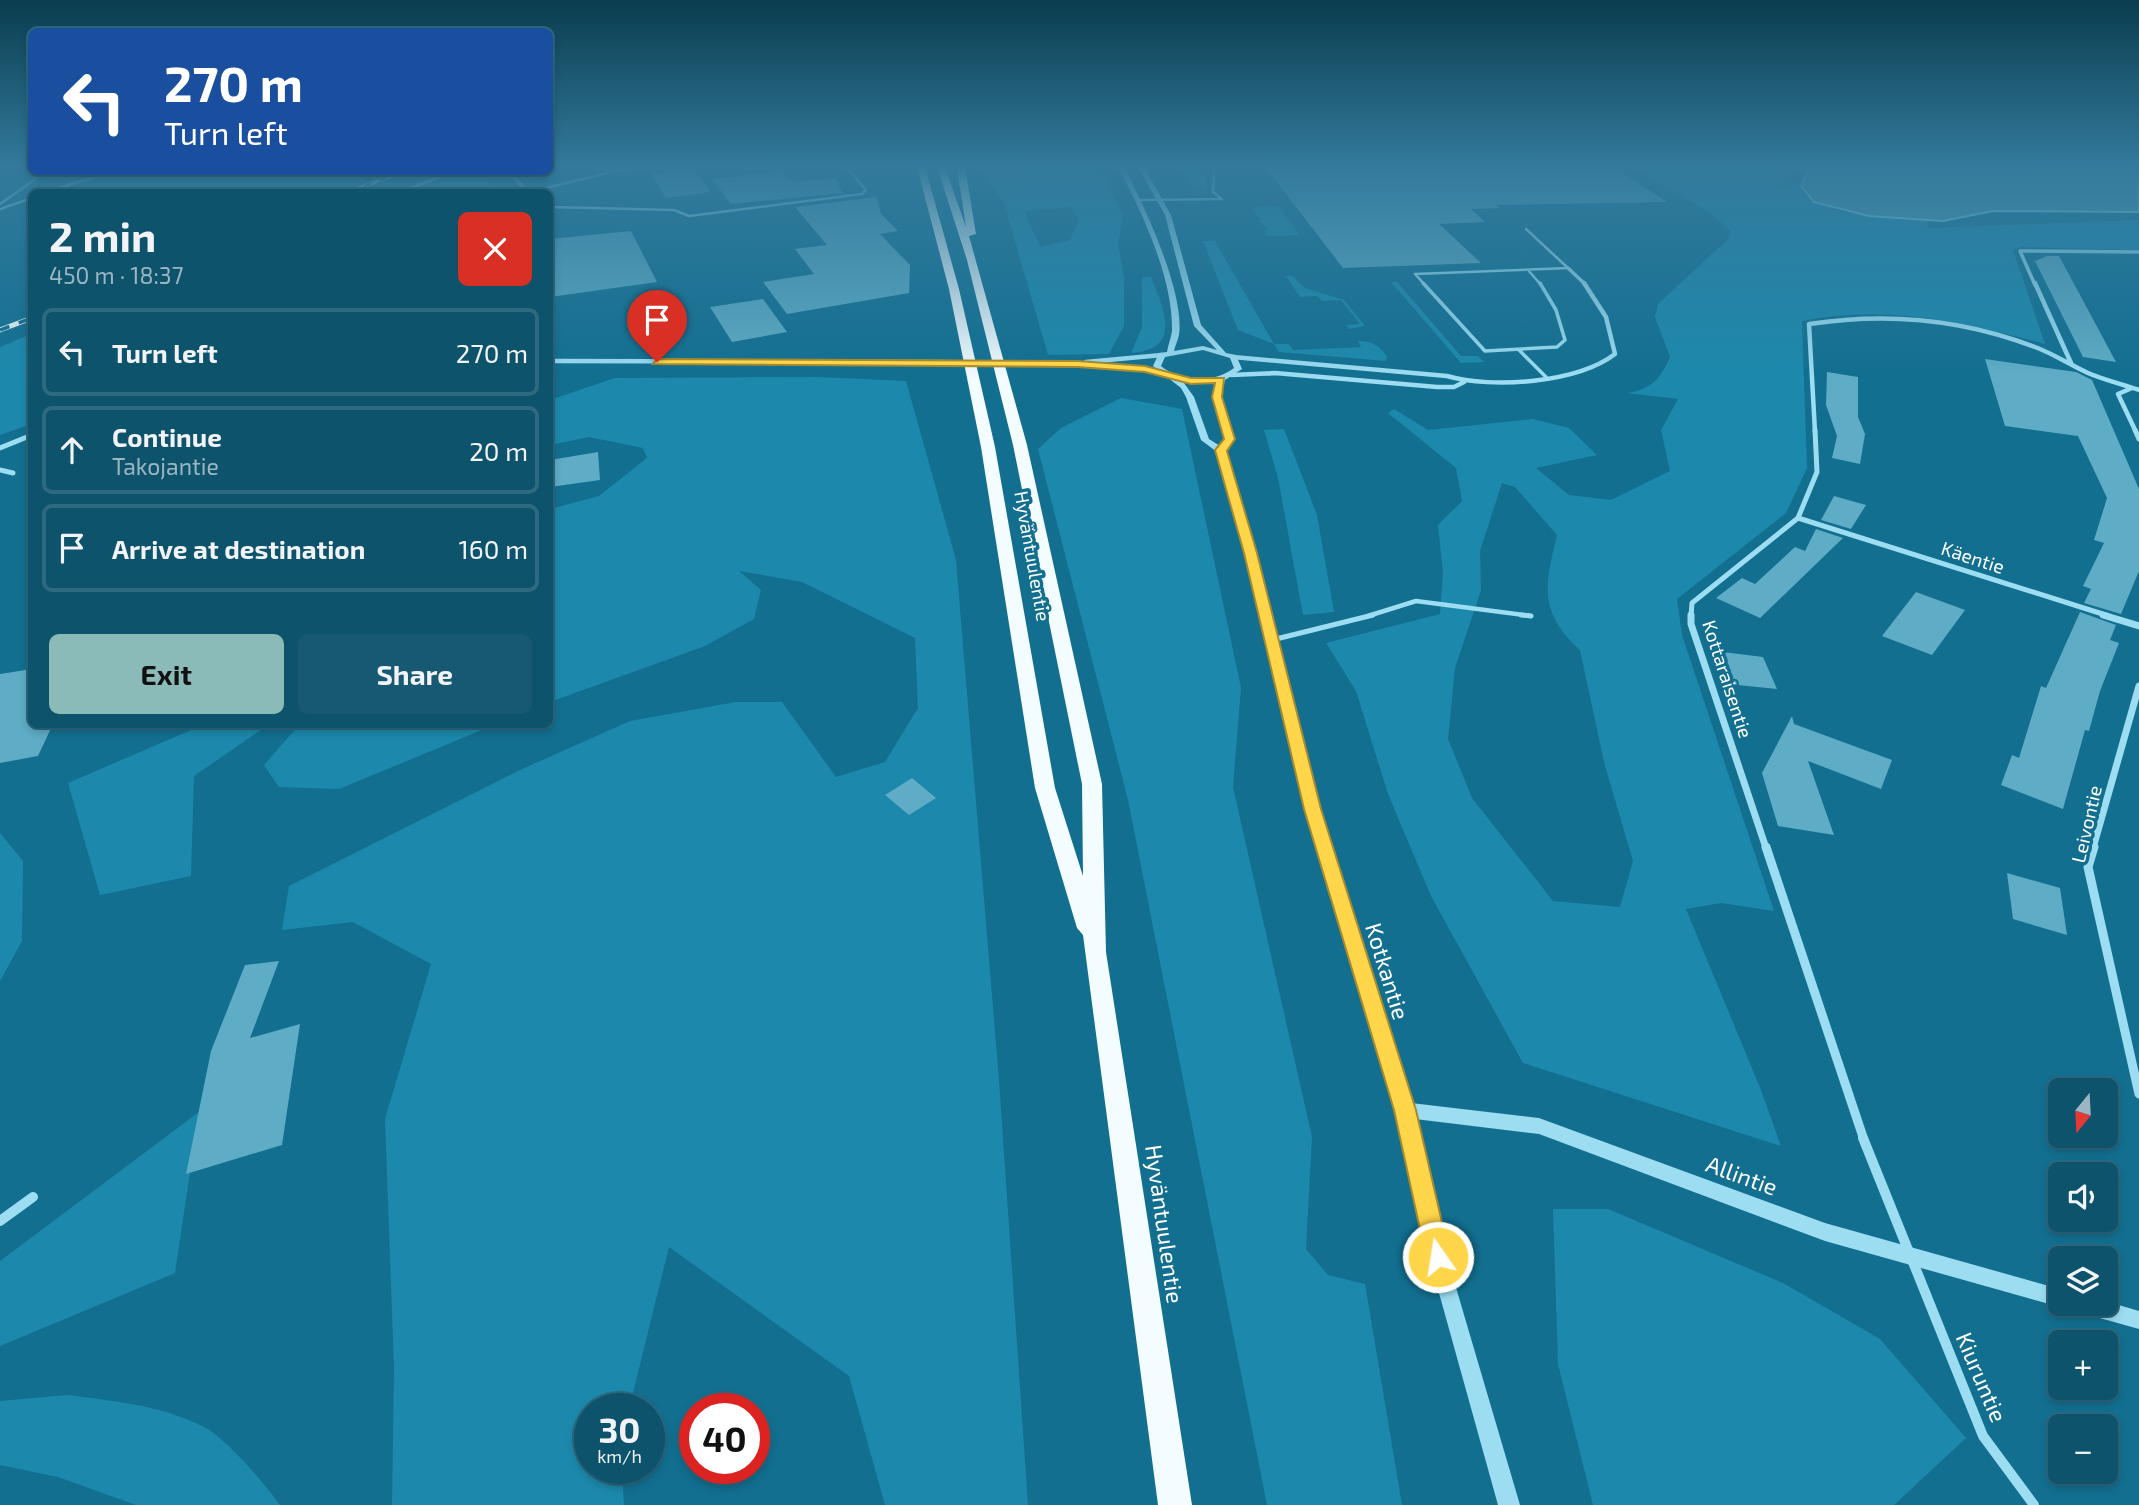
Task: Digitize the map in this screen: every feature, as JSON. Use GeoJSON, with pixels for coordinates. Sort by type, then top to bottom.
{"type":"FeatureCollection","features":[{"type":"Feature","properties":{"kind":"highway","name":"Hyväntuulentie"},"geometry":{"type":"LineString","coordinates":[[940,237],[954,289],[988,447],[1045,788],[1095,953]]}},
{"type":"Feature","properties":{"kind":"highway","name":"Hyväntuulentie"},"geometry":{"type":"LineString","coordinates":[[964,237],[1020,445],[1092,784],[1095,953],[1175,1505]]}},
{"type":"Feature","properties":{"kind":"highway"},"geometry":{"type":"LineString","coordinates":[[971,237],[972,260]]}},
{"type":"Feature","properties":{"kind":"street"},"geometry":{"type":"LineString","coordinates":[[1153,237],[1164,270],[1175,329],[1175,344],[1157,366],[1168,375]]}},
{"type":"Feature","properties":{"kind":"street"},"geometry":{"type":"LineString","coordinates":[[1175,237],[1193,314],[1198,326],[1223,352]]}},
{"type":"Feature","properties":{"kind":"street"},"geometry":{"type":"LineString","coordinates":[[2139,252],[2020,251],[2071,363],[2089,373],[2139,390]]}},
{"type":"Feature","properties":{"kind":"street"},"geometry":{"type":"LineString","coordinates":[[1078,364],[1203,348],[1275,363],[1447,376],[1465,381],[1579,373],[1606,364],[1615,354],[1614,339],[1598,299],[1568,268]]}},
{"type":"Feature","properties":{"kind":"street","name":"Kottaraisentie"},"geometry":{"type":"LineString","coordinates":[[1909,1255],[1869,1154],[1691,624],[1692,603],[1798,517],[1817,472],[1809,324],[1834,319],[1927,320],[2009,338],[2071,363]]}},
{"type":"Feature","properties":{"kind":"street"},"geometry":{"type":"LineString","coordinates":[[553,361],[1078,364],[1168,375],[1191,381],[1221,380],[1231,375],[1238,369],[1233,356]]}},
{"type":"Feature","properties":{"kind":"street"},"geometry":{"type":"LineString","coordinates":[[1231,375],[1275,373],[1437,387],[1454,387],[1465,381]]}},
{"type":"Feature","properties":{"kind":"street","name":"Kotkantie"},"geometry":{"type":"LineString","coordinates":[[1168,375],[1184,387],[1190,397],[1205,440],[1221,450],[1272,640],[1312,809],[1405,1110],[1438,1257],[1509,1505]]}},
{"type":"Feature","properties":{"kind":"street","name":"Kotkantie"},"geometry":{"type":"LineString","coordinates":[[1221,380],[1217,397],[1230,439],[1221,450]]}},
{"type":"Feature","properties":{"kind":"street"},"geometry":{"type":"LineString","coordinates":[[2132,388],[2118,394],[2139,439]]}},
{"type":"Feature","properties":{"kind":"street"},"geometry":{"type":"LineString","coordinates":[[0,448],[28,437]]}},
{"type":"Feature","properties":{"kind":"street"},"geometry":{"type":"LineString","coordinates":[[0,470],[13,473]]}},
{"type":"Feature","properties":{"kind":"street","name":"Käentie"},"geometry":{"type":"LineString","coordinates":[[1798,517],[2139,626]]}},
{"type":"Feature","properties":{"kind":"street","name":"Leivontie"},"geometry":{"type":"LineString","coordinates":[[2139,686],[2088,867],[2139,1094]]}},
{"type":"Feature","properties":{"kind":"street","name":"Allintie"},"geometry":{"type":"LineString","coordinates":[[1405,1110],[1539,1126],[1825,1231],[2048,1294]]}},
{"type":"Feature","properties":{"kind":"street"},"geometry":{"type":"LineString","coordinates":[[0,1221],[33,1197]]}},
{"type":"Feature","properties":{"kind":"street","name":"Kiuruntie"},"geometry":{"type":"LineString","coordinates":[[1909,1255],[1983,1436],[2034,1505]]}},
{"type":"Feature","properties":{"kind":"street"},"geometry":{"type":"LineString","coordinates":[[2118,1314],[2139,1320]]}},
{"type":"Feature","properties":{"kind":"lane"},"geometry":{"type":"LineString","coordinates":[[1535,237],[1568,268]]}},
{"type":"Feature","properties":{"kind":"lane"},"geometry":{"type":"LineString","coordinates":[[1528,270],[1551,296],[1565,340],[1557,347],[1485,351],[1415,274],[1568,268]]}},
{"type":"Feature","properties":{"kind":"lane"},"geometry":{"type":"LineString","coordinates":[[1519,350],[1546,377]]}},
{"type":"Feature","properties":{"kind":"lane"},"geometry":{"type":"LineString","coordinates":[[1272,640],[1346,623],[1416,601],[1531,616]]}},
{"type":"Feature","properties":{"kind":"shaded area"},"geometry":{"type":"Polygon","coordinates":[[[1014,237],[1036,237],[1040,247],[1070,240],[1071,237],[1119,237],[1124,278],[1124,326],[1109,354],[1048,355],[1014,237]]]}},
{"type":"Feature","properties":{"kind":"shaded area"},"geometry":{"type":"Polygon","coordinates":[[[2139,237],[2139,250],[2022,247],[2013,250],[2045,344],[1955,323],[1894,315],[1863,314],[1802,321],[1807,468],[1786,513],[1677,599],[1682,635],[1774,911],[1721,903],[1686,909],[1761,1090],[1781,1146],[1523,1063],[1431,896],[1388,794],[1356,691],[1326,643],[1440,614],[1443,572],[1438,525],[1462,501],[1456,468],[1388,413],[1394,409],[1428,430],[1533,419],[1569,428],[1597,455],[1536,468],[1569,495],[1611,500],[1670,471],[1661,430],[1678,399],[1627,393],[1654,382],[1670,357],[1655,317],[1658,304],[1729,238],[2139,237]],[[1502,483],[1480,551],[1481,590],[1455,668],[1448,739],[1472,798],[1553,901],[1620,907],[1633,861],[1604,762],[1580,650],[1566,636],[1551,610],[1548,583],[1557,535],[1515,487],[1502,483]]]}},
{"type":"Feature","properties":{"kind":"shaded area"},"geometry":{"type":"Polygon","coordinates":[[[1203,241],[1215,241],[1274,344],[1238,330],[1203,241]]]}},
{"type":"Feature","properties":{"kind":"shaded area"},"geometry":{"type":"Polygon","coordinates":[[[1286,276],[1292,276],[1305,288],[1344,300],[1365,326],[1349,329],[1346,325],[1360,324],[1341,300],[1322,301],[1317,296],[1300,297],[1286,276]]]}},
{"type":"Feature","properties":{"kind":"shaded area"},"geometry":{"type":"Polygon","coordinates":[[[1142,277],[1151,277],[1161,302],[1164,336],[1158,344],[1147,350],[1131,353],[1142,327],[1142,277]]]}},
{"type":"Feature","properties":{"kind":"shaded area"},"geometry":{"type":"Polygon","coordinates":[[[1391,282],[1397,282],[1461,356],[1478,356],[1484,362],[1461,363],[1391,282]]]}},
{"type":"Feature","properties":{"kind":"shaded area"},"geometry":{"type":"Polygon","coordinates":[[[28,335],[28,425],[0,435],[0,347],[28,335]]]}},
{"type":"Feature","properties":{"kind":"shaded area"},"geometry":{"type":"Polygon","coordinates":[[[1358,341],[1363,341],[1374,344],[1387,356],[1386,361],[1279,352],[1274,344],[1289,344],[1293,350],[1361,347],[1358,341]]]}},
{"type":"Feature","properties":{"kind":"shaded area"},"geometry":{"type":"Polygon","coordinates":[[[819,377],[906,381],[956,560],[999,1080],[1028,1505],[885,1505],[849,1376],[669,1247],[633,1393],[574,1393],[574,1484],[623,1484],[624,1505],[392,1505],[394,1367],[385,1119],[431,964],[353,922],[282,930],[289,886],[520,770],[630,721],[736,702],[782,702],[836,777],[885,762],[918,708],[915,638],[802,582],[739,571],[761,590],[754,619],[705,646],[553,701],[553,508],[599,496],[647,458],[643,448],[589,437],[553,444],[553,399],[615,378],[819,377]]]}},
{"type":"Feature","properties":{"kind":"shaded area"},"geometry":{"type":"Polygon","coordinates":[[[1121,398],[1182,409],[1241,688],[1233,787],[1312,1137],[1306,1249],[1328,1275],[1365,1284],[1402,1505],[1267,1505],[1128,800],[1038,449],[1061,428],[1121,398]]]}},
{"type":"Feature","properties":{"kind":"shaded area"},"geometry":{"type":"Polygon","coordinates":[[[1284,429],[1317,515],[1334,612],[1303,615],[1278,478],[1264,430],[1284,429]]]}},
{"type":"Feature","properties":{"kind":"shaded area"},"geometry":{"type":"Polygon","coordinates":[[[196,728],[264,728],[194,776],[191,876],[100,895],[68,783],[196,728]]]}},
{"type":"Feature","properties":{"kind":"shaded area"},"geometry":{"type":"Polygon","coordinates":[[[296,728],[487,728],[339,789],[279,787],[264,765],[296,728]]]}},
{"type":"Feature","properties":{"kind":"shaded area"},"geometry":{"type":"Polygon","coordinates":[[[0,833],[23,861],[22,941],[0,981],[0,833]]]}},
{"type":"Feature","properties":{"kind":"shaded area"},"geometry":{"type":"Polygon","coordinates":[[[199,1112],[175,1273],[0,1346],[0,1261],[199,1112]]]}},
{"type":"Feature","properties":{"kind":"shaded area"},"geometry":{"type":"Polygon","coordinates":[[[1553,1209],[1608,1209],[1783,1283],[1880,1339],[1966,1438],[1894,1505],[1593,1505],[1558,1364],[1553,1209]]]}},
{"type":"Feature","properties":{"kind":"shaded area"},"geometry":{"type":"Polygon","coordinates":[[[67,1395],[154,1409],[204,1427],[234,1451],[280,1505],[136,1505],[58,1477],[0,1465],[0,1401],[67,1395]]]}},
{"type":"Feature","properties":{"kind":"building"},"geometry":{"type":"Polygon","coordinates":[[[634,237],[657,282],[553,297],[553,239],[634,237]]]}},
{"type":"Feature","properties":{"kind":"building"},"geometry":{"type":"Polygon","coordinates":[[[820,237],[883,237],[910,265],[909,293],[787,314],[763,282],[814,274],[795,249],[827,245],[820,237]]]}},
{"type":"Feature","properties":{"kind":"building"},"geometry":{"type":"Polygon","coordinates":[[[1319,237],[1453,237],[1481,263],[1343,268],[1319,237]]]}},
{"type":"Feature","properties":{"kind":"building"},"geometry":{"type":"Polygon","coordinates":[[[2047,256],[2059,256],[2116,362],[2083,357],[2035,261],[2047,256]]]}},
{"type":"Feature","properties":{"kind":"building"},"geometry":{"type":"Polygon","coordinates":[[[763,299],[787,332],[732,342],[710,307],[763,299]]]}},
{"type":"Feature","properties":{"kind":"building"},"geometry":{"type":"Polygon","coordinates":[[[1985,359],[2076,372],[2092,380],[2139,489],[2139,571],[2121,614],[2084,603],[2091,589],[2083,586],[2104,543],[2094,540],[2107,498],[2078,436],[2005,426],[1985,359]]]}},
{"type":"Feature","properties":{"kind":"building"},"geometry":{"type":"Polygon","coordinates":[[[1827,372],[1858,377],[1858,417],[1865,434],[1860,464],[1832,458],[1837,436],[1826,405],[1827,372]]]}},
{"type":"Feature","properties":{"kind":"building"},"geometry":{"type":"Polygon","coordinates":[[[598,452],[600,480],[553,487],[553,460],[598,452]]]}},
{"type":"Feature","properties":{"kind":"building"},"geometry":{"type":"Polygon","coordinates":[[[1834,496],[1866,505],[1851,529],[1821,520],[1834,496]]]}},
{"type":"Feature","properties":{"kind":"building"},"geometry":{"type":"Polygon","coordinates":[[[1816,529],[1843,538],[1760,618],[1716,598],[1742,578],[1755,584],[1795,547],[1805,551],[1816,529]]]}},
{"type":"Feature","properties":{"kind":"building"},"geometry":{"type":"Polygon","coordinates":[[[1916,592],[1965,610],[1932,655],[1882,636],[1916,592]]]}},
{"type":"Feature","properties":{"kind":"building"},"geometry":{"type":"Polygon","coordinates":[[[2080,612],[2116,625],[2110,640],[2119,643],[2100,691],[2089,731],[2085,730],[2063,809],[2001,785],[2012,755],[2019,758],[2041,686],[2046,688],[2080,612]]]}},
{"type":"Feature","properties":{"kind":"building"},"geometry":{"type":"Polygon","coordinates":[[[1715,651],[1763,657],[1777,689],[1728,684],[1715,651]]]}},
{"type":"Feature","properties":{"kind":"building"},"geometry":{"type":"Polygon","coordinates":[[[28,670],[28,728],[51,728],[38,756],[0,763],[0,674],[28,670]]]}},
{"type":"Feature","properties":{"kind":"building"},"geometry":{"type":"Polygon","coordinates":[[[1792,716],[1794,724],[1892,760],[1881,789],[1808,761],[1834,835],[1778,826],[1762,773],[1792,716]]]}},
{"type":"Feature","properties":{"kind":"building"},"geometry":{"type":"Polygon","coordinates":[[[912,778],[936,798],[909,815],[885,795],[912,778]]]}},
{"type":"Feature","properties":{"kind":"building"},"geometry":{"type":"Polygon","coordinates":[[[2007,873],[2060,888],[2067,935],[2013,919],[2007,873]]]}},
{"type":"Feature","properties":{"kind":"building"},"geometry":{"type":"Polygon","coordinates":[[[279,961],[250,1038],[300,1024],[282,1145],[186,1174],[211,1051],[245,965],[279,961]]]}},
{"type":"Feature","properties":{"kind":"railway"},"geometry":{"type":"LineString","coordinates":[[0,330],[28,320]]}},
{"type":"Feature","properties":{"kind":"route"},"geometry":{"type":"LineString","coordinates":[[657,362],[1078,364],[1103,368],[1145,369],[1191,381],[1221,380],[1217,387],[1217,397],[1230,439],[1221,450],[1251,553],[1312,809],[1405,1110],[1438,1257]]}}]}
